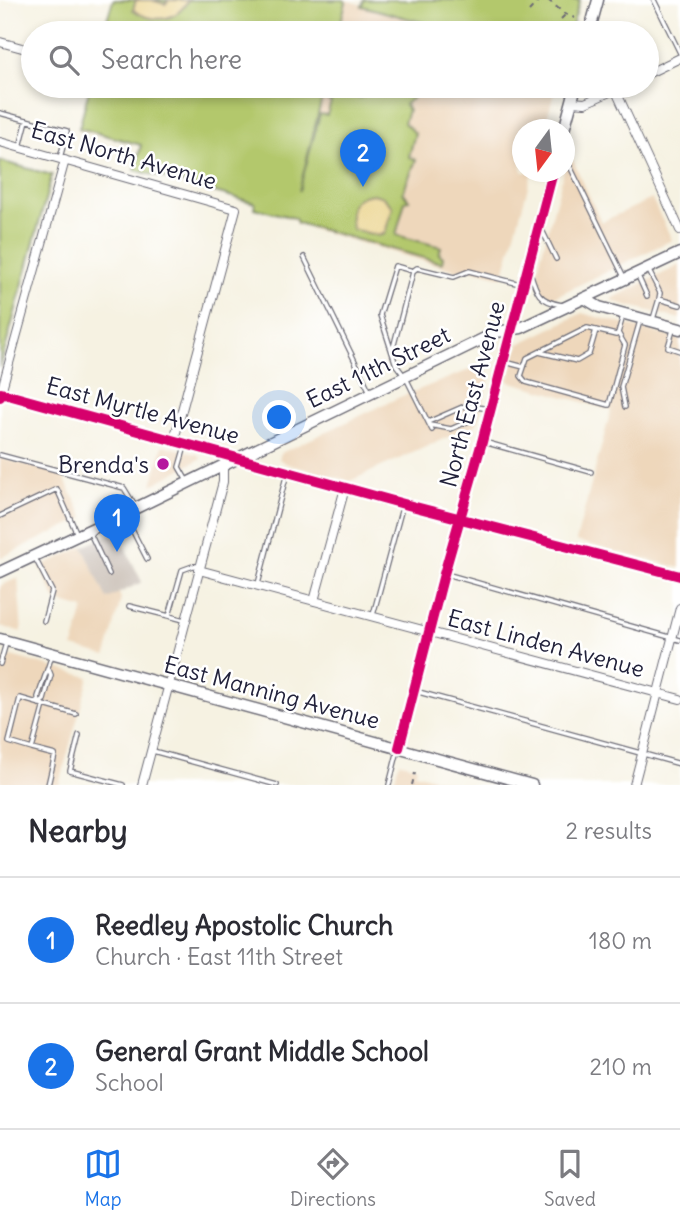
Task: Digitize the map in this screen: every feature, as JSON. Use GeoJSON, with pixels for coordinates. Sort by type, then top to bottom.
{"type":"FeatureCollection","features":[{"type":"Feature","properties":{"kind":"main road"},"geometry":{"type":"LineString","coordinates":[[592,21],[598,0]]}},
{"type":"Feature","properties":{"kind":"main road"},"geometry":{"type":"LineString","coordinates":[[567,119],[573,98]]}},
{"type":"Feature","properties":{"kind":"main road","name":"North East Avenue"},"geometry":{"type":"LineString","coordinates":[[399,748],[550,182]]}},
{"type":"Feature","properties":{"kind":"main road","name":"East 11th Street"},"geometry":{"type":"LineString","coordinates":[[0,572],[497,332],[522,328],[680,253]]}},
{"type":"Feature","properties":{"kind":"main road"},"geometry":{"type":"LineString","coordinates":[[584,298],[599,307],[677,328]]}},
{"type":"Feature","properties":{"kind":"main road","name":"East Manning Avenue"},"geometry":{"type":"LineString","coordinates":[[3,640],[532,785]]}},
{"type":"Feature","properties":{"kind":"street"},"geometry":{"type":"LineString","coordinates":[[0,42],[21,48]]}},
{"type":"Feature","properties":{"kind":"street"},"geometry":{"type":"LineString","coordinates":[[659,67],[680,56]]}},
{"type":"Feature","properties":{"kind":"street"},"geometry":{"type":"LineString","coordinates":[[572,102],[585,103],[596,98]]}},
{"type":"Feature","properties":{"kind":"street"},"geometry":{"type":"LineString","coordinates":[[623,98],[680,230]]}},
{"type":"Feature","properties":{"kind":"street","name":"East North Avenue"},"geometry":{"type":"LineString","coordinates":[[0,142],[236,209],[174,440]]}},
{"type":"Feature","properties":{"kind":"street"},"geometry":{"type":"LineString","coordinates":[[1,395],[62,159]]}},
{"type":"Feature","properties":{"kind":"street","name":"East Myrtle Avenue"},"geometry":{"type":"LineString","coordinates":[[1,395],[680,576]]}},
{"type":"Feature","properties":{"kind":"street"},"geometry":{"type":"LineString","coordinates":[[142,785],[223,482],[223,466]]}},
{"type":"Feature","properties":{"kind":"street"},"geometry":{"type":"LineString","coordinates":[[314,601],[345,488]]}},
{"type":"Feature","properties":{"kind":"street","name":"East Linden Avenue"},"geometry":{"type":"LineString","coordinates":[[200,568],[257,586],[680,699]]}},
{"type":"Feature","properties":{"kind":"street"},"geometry":{"type":"LineString","coordinates":[[634,785],[658,693],[676,639],[680,608]]}},
{"type":"Feature","properties":{"kind":"lane"},"geometry":{"type":"LineString","coordinates":[[654,0],[680,56]]}},
{"type":"Feature","properties":{"kind":"lane"},"geometry":{"type":"LineString","coordinates":[[0,113],[67,131],[62,159]]}},
{"type":"Feature","properties":{"kind":"lane"},"geometry":{"type":"LineString","coordinates":[[20,147],[27,120]]}},
{"type":"Feature","properties":{"kind":"lane"},"geometry":{"type":"LineString","coordinates":[[575,175],[625,279]]}},
{"type":"Feature","properties":{"kind":"lane"},"geometry":{"type":"LineString","coordinates":[[539,224],[556,259]]}},
{"type":"Feature","properties":{"kind":"lane"},"geometry":{"type":"LineString","coordinates":[[304,257],[371,393]]}},
{"type":"Feature","properties":{"kind":"lane"},"geometry":{"type":"LineString","coordinates":[[528,263],[536,290],[542,298],[549,303],[567,306]]}},
{"type":"Feature","properties":{"kind":"lane"},"geometry":{"type":"LineString","coordinates":[[432,430],[391,354],[380,315],[395,266],[413,271],[417,268],[453,277],[469,271],[522,284]]}},
{"type":"Feature","properties":{"kind":"lane"},"geometry":{"type":"LineString","coordinates":[[625,407],[621,387],[646,320],[660,293],[648,268]]}},
{"type":"Feature","properties":{"kind":"lane"},"geometry":{"type":"LineString","coordinates":[[391,354],[413,271]]}},
{"type":"Feature","properties":{"kind":"lane"},"geometry":{"type":"LineString","coordinates":[[636,274],[647,296]]}},
{"type":"Feature","properties":{"kind":"lane"},"geometry":{"type":"LineString","coordinates":[[659,299],[680,305]]}},
{"type":"Feature","properties":{"kind":"lane"},"geometry":{"type":"LineString","coordinates":[[618,333],[615,335],[587,328],[527,358],[521,376],[526,382],[609,405],[625,345],[618,333],[623,314]]}},
{"type":"Feature","properties":{"kind":"lane"},"geometry":{"type":"LineString","coordinates":[[677,328],[668,347],[680,351]]}},
{"type":"Feature","properties":{"kind":"lane"},"geometry":{"type":"LineString","coordinates":[[538,351],[577,361],[589,354],[596,330]]}},
{"type":"Feature","properties":{"kind":"lane"},"geometry":{"type":"LineString","coordinates":[[502,361],[524,367]]}},
{"type":"Feature","properties":{"kind":"lane"},"geometry":{"type":"LineString","coordinates":[[429,423],[467,405],[490,410]]}},
{"type":"Feature","properties":{"kind":"lane"},"geometry":{"type":"LineString","coordinates":[[429,423],[452,429],[469,421],[474,405]]}},
{"type":"Feature","properties":{"kind":"lane"},"geometry":{"type":"LineString","coordinates":[[482,442],[591,472]]}},
{"type":"Feature","properties":{"kind":"lane"},"geometry":{"type":"LineString","coordinates":[[186,443],[179,467],[188,483]]}},
{"type":"Feature","properties":{"kind":"lane"},"geometry":{"type":"LineString","coordinates":[[0,455],[124,488],[136,508]]}},
{"type":"Feature","properties":{"kind":"lane"},"geometry":{"type":"LineString","coordinates":[[257,586],[287,472]]}},
{"type":"Feature","properties":{"kind":"lane"},"geometry":{"type":"LineString","coordinates":[[0,516],[57,489],[109,574]]}},
{"type":"Feature","properties":{"kind":"lane"},"geometry":{"type":"LineString","coordinates":[[372,617],[404,504]]}},
{"type":"Feature","properties":{"kind":"lane"},"geometry":{"type":"LineString","coordinates":[[124,514],[147,559]]}},
{"type":"Feature","properties":{"kind":"lane"},"geometry":{"type":"LineString","coordinates":[[34,556],[52,591],[44,621]]}},
{"type":"Feature","properties":{"kind":"lane"},"geometry":{"type":"LineString","coordinates":[[169,616],[182,570],[193,566],[200,568]]}},
{"type":"Feature","properties":{"kind":"lane"},"geometry":{"type":"LineString","coordinates":[[444,574],[676,639]]}},
{"type":"Feature","properties":{"kind":"lane"},"geometry":{"type":"LineString","coordinates":[[129,606],[186,621]]}},
{"type":"Feature","properties":{"kind":"lane"},"geometry":{"type":"LineString","coordinates":[[0,664],[3,640]]}},
{"type":"Feature","properties":{"kind":"lane"},"geometry":{"type":"LineString","coordinates":[[32,749],[41,704],[38,698],[53,653]]}},
{"type":"Feature","properties":{"kind":"lane"},"geometry":{"type":"LineString","coordinates":[[414,691],[680,764]]}},
{"type":"Feature","properties":{"kind":"lane"},"geometry":{"type":"LineString","coordinates":[[48,785],[55,755],[9,742],[20,698],[76,714]]}},
{"type":"Feature","properties":{"kind":"lane"},"geometry":{"type":"LineString","coordinates":[[79,735],[70,771],[123,785]]}},
{"type":"Feature","properties":{"kind":"lane"},"geometry":{"type":"LineString","coordinates":[[389,785],[399,748]]}},
{"type":"Feature","properties":{"kind":"lane"},"geometry":{"type":"LineString","coordinates":[[151,751],[277,785]]}},
{"type":"Feature","properties":{"kind":"path"},"geometry":{"type":"LineString","coordinates":[[529,11],[539,0]]}},
{"type":"Feature","properties":{"kind":"path"},"geometry":{"type":"LineString","coordinates":[[548,0],[565,14],[575,18]]}},
{"type":"Feature","properties":{"kind":"path"},"geometry":{"type":"LineString","coordinates":[[561,19],[565,14]]}},
{"type":"Feature","properties":{"kind":"path"},"geometry":{"type":"LineString","coordinates":[[412,785],[415,773]]}},
{"type":"Feature","properties":{"kind":"shaded area"},"geometry":{"type":"Polygon","coordinates":[[[113,0],[345,0],[419,21],[107,21],[113,0]]]}},
{"type":"Feature","properties":{"kind":"shaded area"},"geometry":{"type":"Polygon","coordinates":[[[87,98],[553,98],[547,119],[512,119],[512,182],[529,182],[503,277],[468,268],[459,271],[367,245],[296,224],[294,219],[254,208],[255,203],[134,170],[140,145],[78,130],[87,98]]]}},
{"type":"Feature","properties":{"kind":"shaded area"},"geometry":{"type":"Polygon","coordinates":[[[575,165],[601,222],[652,199],[672,240],[554,297],[549,297],[540,288],[538,268],[561,182],[575,182],[575,165]]]}},
{"type":"Feature","properties":{"kind":"shaded area"},"geometry":{"type":"Polygon","coordinates":[[[680,265],[680,319],[611,299],[680,265]]]}},
{"type":"Feature","properties":{"kind":"shaded area"},"geometry":{"type":"Polygon","coordinates":[[[582,313],[680,339],[680,568],[576,541],[611,410],[508,381],[519,344],[582,313]]]}},
{"type":"Feature","properties":{"kind":"shaded area"},"geometry":{"type":"Polygon","coordinates":[[[477,367],[486,370],[489,379],[477,424],[350,481],[287,464],[279,459],[281,453],[400,397],[477,367]]]}},
{"type":"Feature","properties":{"kind":"shaded area"},"geometry":{"type":"Polygon","coordinates":[[[163,445],[202,458],[152,485],[163,445]]]}},
{"type":"Feature","properties":{"kind":"shaded area"},"geometry":{"type":"Polygon","coordinates":[[[0,458],[62,474],[84,518],[0,558],[0,458]]]}},
{"type":"Feature","properties":{"kind":"shaded area"},"geometry":{"type":"Polygon","coordinates":[[[117,531],[142,582],[107,599],[83,547],[117,531]]]}},
{"type":"Feature","properties":{"kind":"shaded area"},"geometry":{"type":"Polygon","coordinates":[[[83,547],[107,598],[119,593],[121,599],[106,656],[73,647],[84,609],[56,601],[40,567],[83,547]]]}},
{"type":"Feature","properties":{"kind":"shaded area"},"geometry":{"type":"Polygon","coordinates":[[[18,578],[22,632],[0,626],[0,586],[18,578]]]}},
{"type":"Feature","properties":{"kind":"shaded area"},"geometry":{"type":"Polygon","coordinates":[[[11,656],[89,677],[59,785],[0,783],[0,658],[7,660],[11,656]]]}},
{"type":"Feature","properties":{"kind":"shaded area"},"geometry":{"type":"Polygon","coordinates":[[[399,762],[417,767],[415,773],[459,785],[393,785],[399,762]]]}},
{"type":"Feature","properties":{"kind":"green space"},"geometry":{"type":"Polygon","coordinates":[[[113,0],[346,2],[341,21],[107,21],[113,0]]]}},
{"type":"Feature","properties":{"kind":"green space"},"geometry":{"type":"Polygon","coordinates":[[[364,0],[580,0],[574,21],[418,21],[362,6],[364,0]]]}},
{"type":"Feature","properties":{"kind":"green space"},"geometry":{"type":"Polygon","coordinates":[[[87,98],[322,98],[299,191],[320,114],[327,115],[331,102],[324,98],[412,98],[405,104],[408,110],[404,123],[415,133],[409,157],[416,160],[403,192],[409,200],[405,201],[396,235],[441,247],[439,254],[443,257],[442,263],[297,223],[295,218],[254,208],[255,203],[135,170],[141,145],[79,128],[87,98]]]}},
{"type":"Feature","properties":{"kind":"green space"},"geometry":{"type":"Polygon","coordinates":[[[0,161],[52,175],[0,368],[0,161]]]}},
{"type":"Feature","properties":{"kind":"sand"},"geometry":{"type":"Polygon","coordinates":[[[136,0],[152,0],[165,4],[169,0],[188,0],[177,13],[156,19],[133,10],[136,0]]]}},
{"type":"Feature","properties":{"kind":"sand"},"geometry":{"type":"Polygon","coordinates":[[[374,194],[383,197],[393,207],[385,233],[379,236],[352,229],[351,222],[351,210],[355,201],[374,194]]]}},
{"type":"Feature","properties":{"kind":"cycle path"},"geometry":{"type":"LineString","coordinates":[[399,748],[550,182]]}},
{"type":"Feature","properties":{"kind":"cycle path"},"geometry":{"type":"LineString","coordinates":[[0,397],[1,393],[404,504],[680,576]]}},
{"type":"Feature","properties":{"kind":"place","name":"General Grant Middle School"},"geometry":{"type":"Point","coordinates":[363,187]}},
{"type":"Feature","properties":{"kind":"place","name":"Brenda's"},"geometry":{"type":"Point","coordinates":[163,464]}},
{"type":"Feature","properties":{"kind":"place","name":"Reedley Apostolic Church"},"geometry":{"type":"Point","coordinates":[117,552]}}]}
